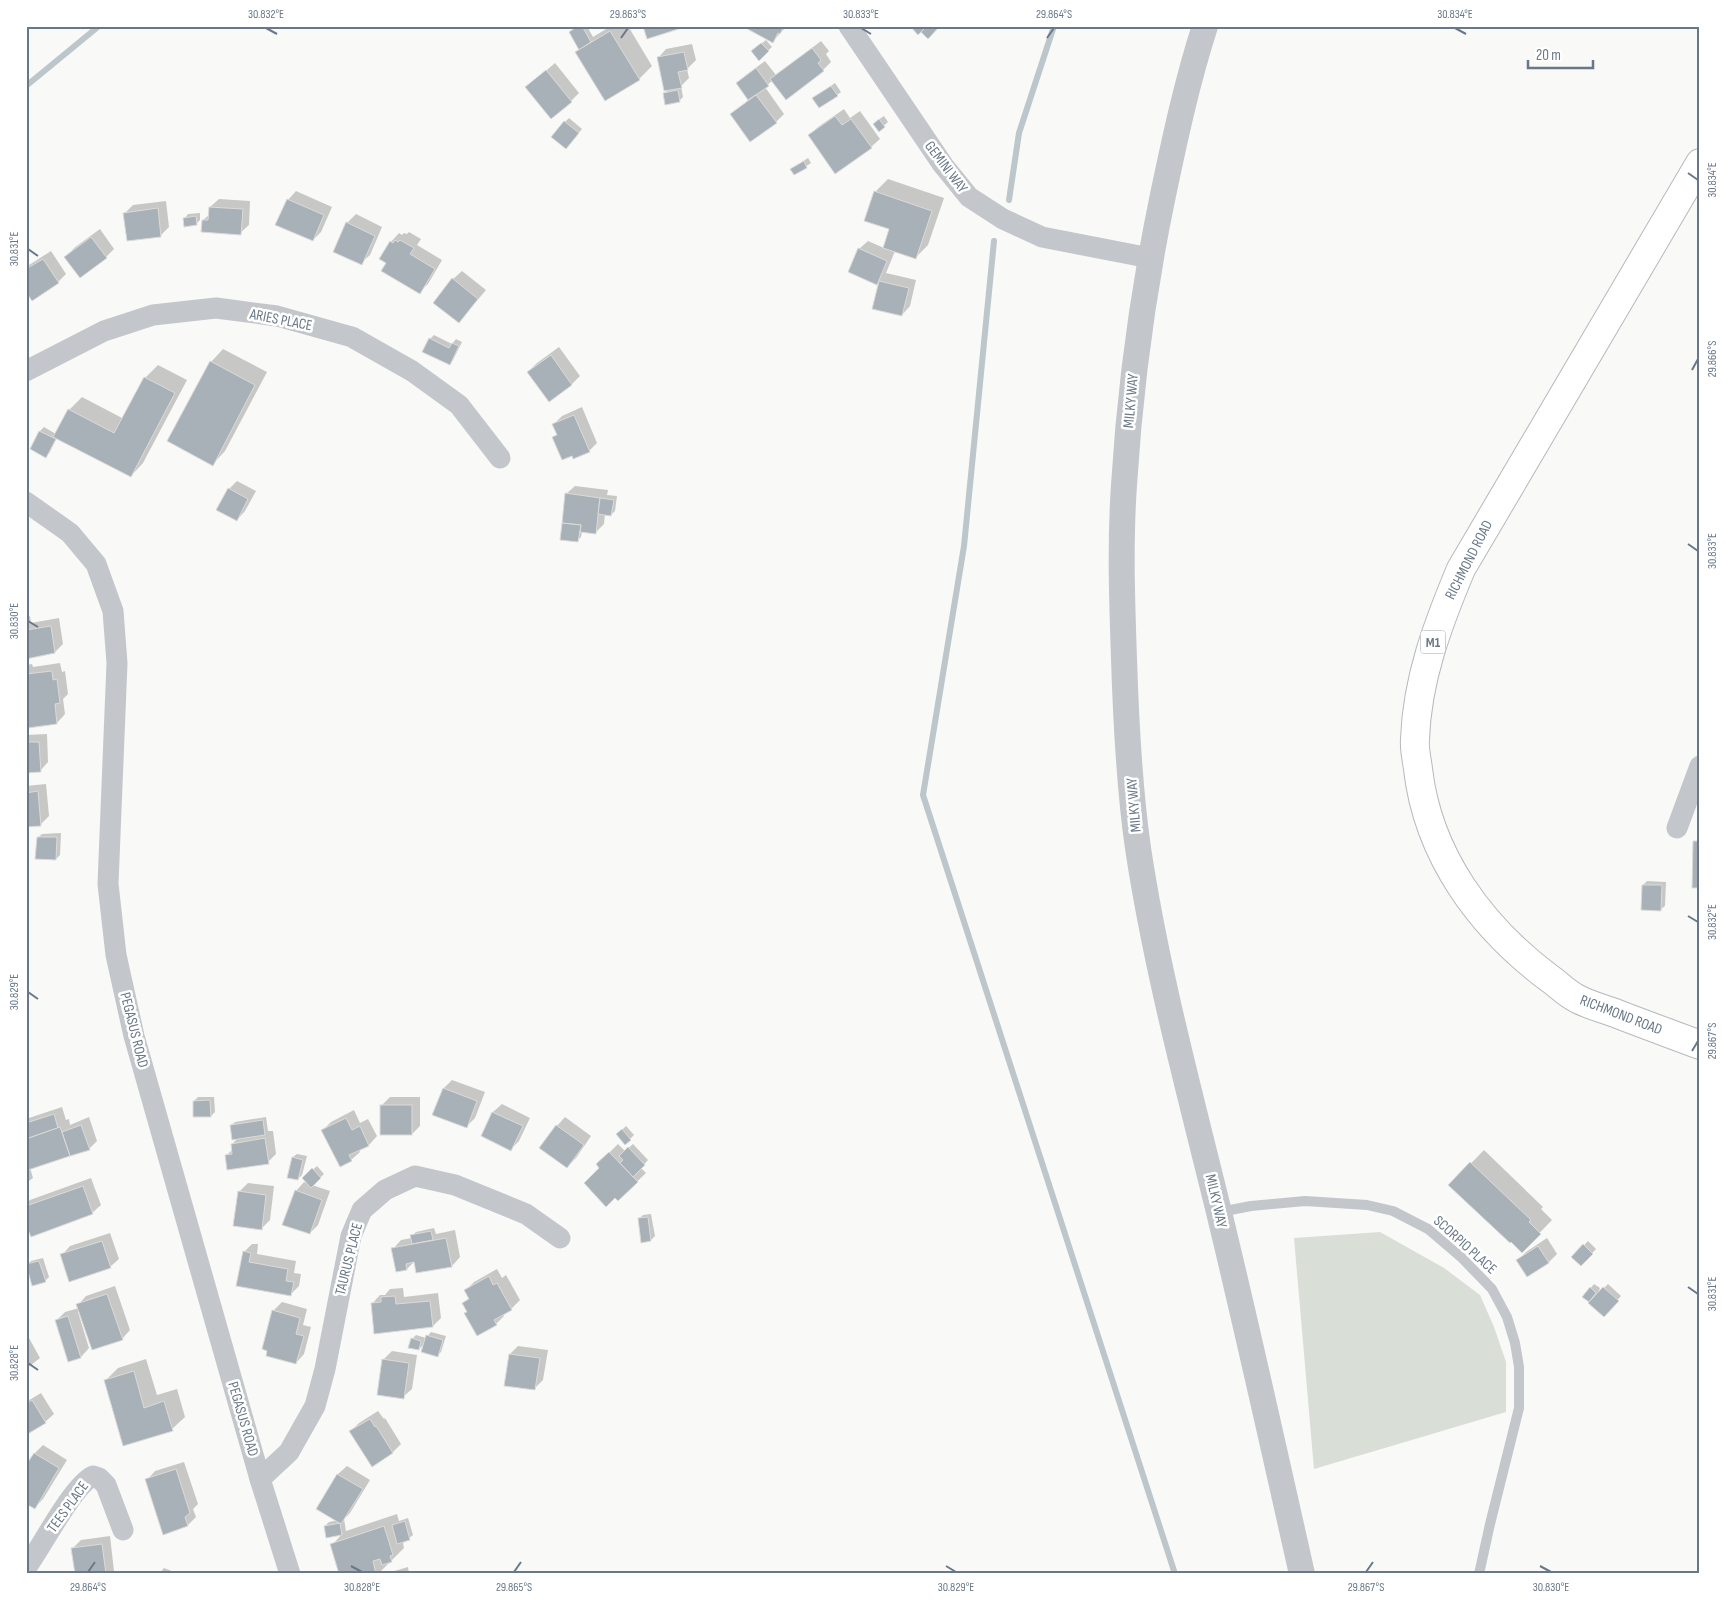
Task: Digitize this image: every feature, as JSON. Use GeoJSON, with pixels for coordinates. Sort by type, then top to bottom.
{"type":"FeatureCollection","features":[{"type":"Feature","properties":{"kind":"highway","name":"RICHMOND ROAD"},"geometry":{"type":"LineString","coordinates":[[1700,163],[1461,569],[1445,607],[1426,663],[1418,703],[1414,741],[1420,787],[1428,819],[1440,850],[1460,886],[1486,921],[1528,962],[1576,998],[1700,1045]]}},
{"type":"Feature","properties":{"kind":"street","name":"GEMINI WAY"},"geometry":{"type":"LineString","coordinates":[[849,26],[943,166],[969,197],[1003,219],[1042,237],[1150,258]]}},
{"type":"Feature","properties":{"kind":"street","name":"MILKY WAY"},"geometry":{"type":"LineString","coordinates":[[1205,26],[1193,62],[1178,121],[1150,258],[1133,373],[1123,488],[1122,584],[1126,726],[1137,843],[1164,988],[1219,1213],[1302,1574]]}},
{"type":"Feature","properties":{"kind":"street","name":"ARIES PLACE"},"geometry":{"type":"LineString","coordinates":[[26,371],[104,332],[153,315],[216,308],[277,316],[352,337],[412,371],[459,405],[500,458]]}},
{"type":"Feature","properties":{"kind":"street","name":"PEGASUS ROAD"},"geometry":{"type":"LineString","coordinates":[[26,502],[70,533],[96,564],[113,611],[117,663],[108,884],[116,956],[134,1036],[260,1479],[290,1574]]}},
{"type":"Feature","properties":{"kind":"street"},"geometry":{"type":"LineString","coordinates":[[1677,828],[1700,766]]}},
{"type":"Feature","properties":{"kind":"street","name":"TAURUS PLACE"},"geometry":{"type":"LineString","coordinates":[[260,1479],[289,1452],[315,1406],[325,1369],[351,1236],[362,1210],[385,1190],[415,1176],[455,1185],[526,1214],[560,1238]]}},
{"type":"Feature","properties":{"kind":"street","name":"TEES PLACE"},"geometry":{"type":"LineString","coordinates":[[26,1568],[75,1492],[86,1479],[93,1476],[99,1478],[106,1485],[123,1530]]}},
{"type":"Feature","properties":{"kind":"lane","name":"SCORPIO PLACE"},"geometry":{"type":"LineString","coordinates":[[1219,1213],[1251,1206],[1305,1201],[1367,1205],[1393,1211],[1428,1229],[1462,1258],[1492,1289],[1507,1317],[1515,1343],[1519,1367],[1519,1408],[1490,1524],[1480,1574]]}},
{"type":"Feature","properties":{"kind":"shaded area"},"geometry":{"type":"Polygon","coordinates":[[[1380,1232],[1444,1268],[1480,1295],[1506,1362],[1506,1412],[1314,1469],[1294,1238],[1380,1232]]]}},
{"type":"Feature","properties":{"kind":"building"},"geometry":{"type":"Polygon","coordinates":[[[578,26],[582,26],[591,42],[579,50],[569,32],[578,26]]]}},
{"type":"Feature","properties":{"kind":"building"},"geometry":{"type":"Polygon","coordinates":[[[643,26],[688,26],[647,39],[643,26]]]}},
{"type":"Feature","properties":{"kind":"building"},"geometry":{"type":"Polygon","coordinates":[[[742,26],[784,26],[773,43],[742,26]]]}},
{"type":"Feature","properties":{"kind":"building"},"geometry":{"type":"Polygon","coordinates":[[[910,26],[927,26],[918,35],[910,26]]]}},
{"type":"Feature","properties":{"kind":"building"},"geometry":{"type":"Polygon","coordinates":[[[927,26],[940,26],[928,39],[921,32],[927,26]]]}},
{"type":"Feature","properties":{"kind":"building"},"geometry":{"type":"Polygon","coordinates":[[[610,31],[640,80],[605,101],[575,52],[610,31]]]}},
{"type":"Feature","properties":{"kind":"building"},"geometry":{"type":"Polygon","coordinates":[[[761,43],[769,51],[759,61],[751,51],[761,43]]]}},
{"type":"Feature","properties":{"kind":"building"},"geometry":{"type":"Polygon","coordinates":[[[812,48],[821,60],[818,63],[824,71],[786,100],[770,79],[812,48]]]}},
{"type":"Feature","properties":{"kind":"building"},"geometry":{"type":"Polygon","coordinates":[[[684,52],[688,70],[678,72],[682,88],[664,91],[657,57],[684,52]]]}},
{"type":"Feature","properties":{"kind":"building"},"geometry":{"type":"Polygon","coordinates":[[[756,68],[769,86],[748,100],[736,83],[756,68]]]}},
{"type":"Feature","properties":{"kind":"building"},"geometry":{"type":"Polygon","coordinates":[[[546,70],[572,102],[551,119],[525,87],[546,70]]]}},
{"type":"Feature","properties":{"kind":"building"},"geometry":{"type":"Polygon","coordinates":[[[831,86],[838,96],[819,108],[812,98],[831,86]]]}},
{"type":"Feature","properties":{"kind":"building"},"geometry":{"type":"Polygon","coordinates":[[[678,90],[680,102],[665,105],[663,93],[678,90]]]}},
{"type":"Feature","properties":{"kind":"building"},"geometry":{"type":"Polygon","coordinates":[[[756,95],[777,123],[750,142],[730,114],[756,95]]]}},
{"type":"Feature","properties":{"kind":"building"},"geometry":{"type":"Polygon","coordinates":[[[835,116],[842,125],[851,119],[872,148],[835,174],[808,135],[835,116]]]}},
{"type":"Feature","properties":{"kind":"building"},"geometry":{"type":"Polygon","coordinates":[[[879,119],[885,127],[879,132],[873,124],[879,119]]]}},
{"type":"Feature","properties":{"kind":"building"},"geometry":{"type":"Polygon","coordinates":[[[564,121],[579,133],[566,149],[551,137],[564,121]]]}},
{"type":"Feature","properties":{"kind":"building"},"geometry":{"type":"Polygon","coordinates":[[[804,161],[807,168],[794,175],[790,169],[804,161]]]}},
{"type":"Feature","properties":{"kind":"building"},"geometry":{"type":"Polygon","coordinates":[[[874,191],[932,211],[916,259],[883,248],[889,229],[864,221],[874,191]]]}},
{"type":"Feature","properties":{"kind":"building"},"geometry":{"type":"Polygon","coordinates":[[[287,199],[324,215],[313,241],[275,225],[287,199]]]}},
{"type":"Feature","properties":{"kind":"building"},"geometry":{"type":"Polygon","coordinates":[[[209,207],[243,209],[241,235],[201,232],[202,220],[208,220],[209,207]]]}},
{"type":"Feature","properties":{"kind":"building"},"geometry":{"type":"Polygon","coordinates":[[[158,208],[161,237],[127,241],[123,213],[158,208]]]}},
{"type":"Feature","properties":{"kind":"building"},"geometry":{"type":"Polygon","coordinates":[[[196,216],[197,225],[184,227],[183,218],[196,216]]]}},
{"type":"Feature","properties":{"kind":"building"},"geometry":{"type":"Polygon","coordinates":[[[346,222],[375,236],[362,265],[333,252],[346,222]]]}},
{"type":"Feature","properties":{"kind":"building"},"geometry":{"type":"Polygon","coordinates":[[[91,237],[107,258],[80,278],[64,257],[91,237]]]}},
{"type":"Feature","properties":{"kind":"building"},"geometry":{"type":"Polygon","coordinates":[[[395,240],[398,242],[400,240],[414,248],[410,254],[435,269],[420,294],[381,271],[386,263],[379,259],[390,241],[393,243],[395,240]]]}},
{"type":"Feature","properties":{"kind":"building"},"geometry":{"type":"Polygon","coordinates":[[[858,248],[887,261],[877,285],[848,272],[858,248]]]}},
{"type":"Feature","properties":{"kind":"building"},"geometry":{"type":"Polygon","coordinates":[[[43,259],[59,283],[32,301],[26,292],[26,269],[43,259]]]}},
{"type":"Feature","properties":{"kind":"building"},"geometry":{"type":"Polygon","coordinates":[[[452,278],[478,299],[459,323],[433,303],[452,278]]]}},
{"type":"Feature","properties":{"kind":"building"},"geometry":{"type":"Polygon","coordinates":[[[879,281],[909,288],[902,316],[872,309],[879,281]]]}},
{"type":"Feature","properties":{"kind":"building"},"geometry":{"type":"Polygon","coordinates":[[[429,338],[449,348],[452,343],[459,346],[450,365],[422,352],[429,338]]]}},
{"type":"Feature","properties":{"kind":"building"},"geometry":{"type":"Polygon","coordinates":[[[551,355],[572,385],[549,402],[527,372],[551,355]]]}},
{"type":"Feature","properties":{"kind":"building"},"geometry":{"type":"Polygon","coordinates":[[[210,361],[255,385],[213,466],[167,441],[210,361]]]}},
{"type":"Feature","properties":{"kind":"building"},"geometry":{"type":"Polygon","coordinates":[[[144,377],[175,393],[131,477],[53,437],[68,409],[114,433],[144,377]]]}},
{"type":"Feature","properties":{"kind":"building"},"geometry":{"type":"Polygon","coordinates":[[[574,415],[590,452],[573,459],[572,456],[562,460],[552,437],[557,435],[552,424],[574,415]]]}},
{"type":"Feature","properties":{"kind":"building"},"geometry":{"type":"Polygon","coordinates":[[[39,431],[56,439],[46,458],[30,449],[39,431]]]}},
{"type":"Feature","properties":{"kind":"building"},"geometry":{"type":"Polygon","coordinates":[[[228,488],[248,499],[237,521],[216,510],[228,488]]]}},
{"type":"Feature","properties":{"kind":"building"},"geometry":{"type":"Polygon","coordinates":[[[565,493],[600,498],[596,534],[580,532],[581,525],[562,523],[565,493]]]}},
{"type":"Feature","properties":{"kind":"building"},"geometry":{"type":"Polygon","coordinates":[[[600,498],[614,500],[611,516],[598,514],[600,498]]]}},
{"type":"Feature","properties":{"kind":"building"},"geometry":{"type":"Polygon","coordinates":[[[562,523],[581,525],[578,542],[560,540],[562,523]]]}},
{"type":"Feature","properties":{"kind":"building"},"geometry":{"type":"Polygon","coordinates":[[[51,626],[55,653],[26,659],[26,630],[51,626]]]}},
{"type":"Feature","properties":{"kind":"building"},"geometry":{"type":"Polygon","coordinates":[[[52,671],[53,680],[57,679],[60,703],[55,704],[57,724],[28,728],[26,674],[52,671]]]}},
{"type":"Feature","properties":{"kind":"building"},"geometry":{"type":"Polygon","coordinates":[[[26,742],[39,742],[41,772],[26,773],[26,742]]]}},
{"type":"Feature","properties":{"kind":"building"},"geometry":{"type":"Polygon","coordinates":[[[38,791],[41,826],[26,827],[26,793],[38,791]]]}},
{"type":"Feature","properties":{"kind":"building"},"geometry":{"type":"Polygon","coordinates":[[[37,837],[57,837],[56,860],[35,859],[37,837]]]}},
{"type":"Feature","properties":{"kind":"building"},"geometry":{"type":"Polygon","coordinates":[[[1693,841],[1700,841],[1700,888],[1692,888],[1693,841]]]}},
{"type":"Feature","properties":{"kind":"building"},"geometry":{"type":"Polygon","coordinates":[[[1642,885],[1662,885],[1661,911],[1641,910],[1642,885]]]}},
{"type":"Feature","properties":{"kind":"building"},"geometry":{"type":"Polygon","coordinates":[[[443,1088],[477,1101],[467,1128],[432,1115],[443,1088]]]}},
{"type":"Feature","properties":{"kind":"building"},"geometry":{"type":"Polygon","coordinates":[[[210,1100],[211,1117],[193,1117],[193,1101],[210,1100]]]}},
{"type":"Feature","properties":{"kind":"building"},"geometry":{"type":"Polygon","coordinates":[[[380,1105],[412,1105],[412,1135],[380,1135],[380,1105]]]}},
{"type":"Feature","properties":{"kind":"building"},"geometry":{"type":"Polygon","coordinates":[[[492,1112],[523,1126],[511,1151],[481,1136],[492,1112]]]}},
{"type":"Feature","properties":{"kind":"building"},"geometry":{"type":"Polygon","coordinates":[[[54,1114],[58,1128],[26,1139],[26,1123],[54,1114]]]}},
{"type":"Feature","properties":{"kind":"building"},"geometry":{"type":"Polygon","coordinates":[[[346,1118],[352,1130],[360,1126],[369,1146],[349,1155],[352,1161],[340,1167],[321,1130],[346,1118]]]}},
{"type":"Feature","properties":{"kind":"building"},"geometry":{"type":"Polygon","coordinates":[[[263,1120],[265,1135],[232,1140],[230,1125],[263,1120]]]}},
{"type":"Feature","properties":{"kind":"building"},"geometry":{"type":"Polygon","coordinates":[[[81,1125],[90,1150],[70,1156],[62,1132],[81,1125]]]}},
{"type":"Feature","properties":{"kind":"building"},"geometry":{"type":"Polygon","coordinates":[[[556,1125],[584,1145],[567,1168],[539,1148],[556,1125]]]}},
{"type":"Feature","properties":{"kind":"building"},"geometry":{"type":"Polygon","coordinates":[[[60,1127],[70,1156],[28,1170],[26,1165],[26,1139],[60,1127]]]}},
{"type":"Feature","properties":{"kind":"building"},"geometry":{"type":"Polygon","coordinates":[[[622,1129],[631,1140],[625,1145],[616,1134],[622,1129]]]}},
{"type":"Feature","properties":{"kind":"building"},"geometry":{"type":"Polygon","coordinates":[[[265,1138],[269,1164],[227,1170],[225,1155],[232,1154],[231,1144],[265,1138]]]}},
{"type":"Feature","properties":{"kind":"building"},"geometry":{"type":"Polygon","coordinates":[[[628,1147],[645,1165],[633,1177],[620,1163],[623,1160],[619,1156],[628,1147]]]}},
{"type":"Feature","properties":{"kind":"building"},"geometry":{"type":"Polygon","coordinates":[[[609,1152],[638,1182],[618,1201],[615,1198],[606,1207],[584,1183],[599,1168],[596,1164],[609,1152]]]}},
{"type":"Feature","properties":{"kind":"building"},"geometry":{"type":"Polygon","coordinates":[[[292,1157],[303,1160],[298,1180],[287,1178],[292,1157]]]}},
{"type":"Feature","properties":{"kind":"building"},"geometry":{"type":"Polygon","coordinates":[[[1470,1162],[1531,1220],[1529,1222],[1541,1234],[1522,1253],[1448,1185],[1470,1162]]]}},
{"type":"Feature","properties":{"kind":"building"},"geometry":{"type":"Polygon","coordinates":[[[312,1168],[321,1178],[311,1188],[302,1178],[312,1168]]]}},
{"type":"Feature","properties":{"kind":"building"},"geometry":{"type":"Polygon","coordinates":[[[83,1186],[93,1214],[31,1237],[26,1225],[26,1206],[83,1186]]]}},
{"type":"Feature","properties":{"kind":"building"},"geometry":{"type":"Polygon","coordinates":[[[295,1190],[322,1200],[310,1234],[282,1225],[295,1190]]]}},
{"type":"Feature","properties":{"kind":"building"},"geometry":{"type":"Polygon","coordinates":[[[238,1191],[266,1195],[262,1230],[233,1226],[238,1191]]]}},
{"type":"Feature","properties":{"kind":"building"},"geometry":{"type":"Polygon","coordinates":[[[648,1217],[651,1241],[641,1243],[638,1218],[648,1217]]]}},
{"type":"Feature","properties":{"kind":"building"},"geometry":{"type":"Polygon","coordinates":[[[431,1231],[433,1240],[412,1244],[410,1235],[431,1231]]]}},
{"type":"Feature","properties":{"kind":"building"},"geometry":{"type":"Polygon","coordinates":[[[446,1238],[452,1267],[416,1273],[414,1262],[406,1264],[407,1270],[396,1272],[391,1248],[446,1238]]]}},
{"type":"Feature","properties":{"kind":"building"},"geometry":{"type":"Polygon","coordinates":[[[102,1241],[111,1268],[69,1282],[60,1254],[102,1241]]]}},
{"type":"Feature","properties":{"kind":"building"},"geometry":{"type":"Polygon","coordinates":[[[1583,1244],[1593,1254],[1581,1266],[1571,1257],[1583,1244]]]}},
{"type":"Feature","properties":{"kind":"building"},"geometry":{"type":"Polygon","coordinates":[[[1538,1246],[1549,1263],[1527,1277],[1516,1260],[1538,1246]]]}},
{"type":"Feature","properties":{"kind":"building"},"geometry":{"type":"Polygon","coordinates":[[[243,1251],[251,1253],[249,1262],[288,1269],[286,1281],[294,1282],[291,1296],[236,1286],[243,1251]]]}},
{"type":"Feature","properties":{"kind":"building"},"geometry":{"type":"Polygon","coordinates":[[[39,1261],[46,1282],[32,1286],[26,1264],[39,1261]]]}},
{"type":"Feature","properties":{"kind":"building"},"geometry":{"type":"Polygon","coordinates":[[[489,1276],[493,1285],[497,1283],[512,1310],[494,1320],[497,1325],[477,1336],[464,1313],[467,1312],[462,1303],[469,1299],[464,1290],[489,1276]]]}},
{"type":"Feature","properties":{"kind":"building"},"geometry":{"type":"Polygon","coordinates":[[[1590,1287],[1596,1293],[1589,1302],[1582,1297],[1590,1287]]]}},
{"type":"Feature","properties":{"kind":"building"},"geometry":{"type":"Polygon","coordinates":[[[1603,1287],[1619,1301],[1604,1317],[1588,1303],[1603,1287]]]}},
{"type":"Feature","properties":{"kind":"building"},"geometry":{"type":"Polygon","coordinates":[[[107,1294],[123,1340],[92,1350],[76,1304],[107,1294]]]}},
{"type":"Feature","properties":{"kind":"building"},"geometry":{"type":"Polygon","coordinates":[[[395,1296],[396,1304],[430,1301],[433,1327],[374,1334],[371,1303],[381,1302],[381,1297],[395,1296]]]}},
{"type":"Feature","properties":{"kind":"building"},"geometry":{"type":"Polygon","coordinates":[[[272,1310],[300,1318],[296,1334],[304,1336],[296,1364],[266,1356],[267,1351],[262,1349],[272,1310]]]}},
{"type":"Feature","properties":{"kind":"building"},"geometry":{"type":"Polygon","coordinates":[[[68,1316],[81,1358],[68,1362],[55,1320],[68,1316]]]}},
{"type":"Feature","properties":{"kind":"building"},"geometry":{"type":"Polygon","coordinates":[[[426,1335],[443,1340],[438,1357],[421,1352],[426,1335]]]}},
{"type":"Feature","properties":{"kind":"building"},"geometry":{"type":"Polygon","coordinates":[[[411,1338],[421,1341],[419,1350],[408,1348],[411,1338]]]}},
{"type":"Feature","properties":{"kind":"building"},"geometry":{"type":"Polygon","coordinates":[[[509,1354],[540,1358],[535,1390],[504,1386],[509,1354]]]}},
{"type":"Feature","properties":{"kind":"building"},"geometry":{"type":"Polygon","coordinates":[[[382,1359],[409,1363],[404,1399],[377,1395],[382,1359]]]}},
{"type":"Feature","properties":{"kind":"building"},"geometry":{"type":"Polygon","coordinates":[[[134,1371],[144,1408],[164,1401],[173,1431],[123,1446],[104,1380],[134,1371]]]}},
{"type":"Feature","properties":{"kind":"building"},"geometry":{"type":"Polygon","coordinates":[[[32,1400],[46,1423],[26,1435],[26,1404],[32,1400]]]}},
{"type":"Feature","properties":{"kind":"building"},"geometry":{"type":"Polygon","coordinates":[[[370,1419],[393,1453],[372,1467],[349,1431],[370,1419]]]}},
{"type":"Feature","properties":{"kind":"building"},"geometry":{"type":"Polygon","coordinates":[[[34,1453],[59,1468],[35,1509],[26,1504],[26,1465],[34,1453]]]}},
{"type":"Feature","properties":{"kind":"building"},"geometry":{"type":"Polygon","coordinates":[[[176,1469],[190,1513],[185,1517],[188,1526],[163,1535],[145,1479],[176,1469]]]}},
{"type":"Feature","properties":{"kind":"building"},"geometry":{"type":"Polygon","coordinates":[[[337,1474],[363,1489],[341,1524],[316,1509],[337,1474]]]}},
{"type":"Feature","properties":{"kind":"building"},"geometry":{"type":"Polygon","coordinates":[[[405,1521],[410,1540],[397,1544],[392,1525],[405,1521]]]}},
{"type":"Feature","properties":{"kind":"building"},"geometry":{"type":"Polygon","coordinates":[[[340,1523],[342,1535],[326,1538],[324,1526],[340,1523]]]}},
{"type":"Feature","properties":{"kind":"building"},"geometry":{"type":"Polygon","coordinates":[[[384,1526],[393,1555],[390,1556],[392,1562],[382,1565],[380,1559],[373,1561],[376,1574],[339,1574],[330,1544],[384,1526]]]}},
{"type":"Feature","properties":{"kind":"building"},"geometry":{"type":"Polygon","coordinates":[[[102,1544],[106,1574],[75,1574],[71,1548],[102,1544]]]}},
{"type":"Feature","properties":{"kind":"waterway"},"geometry":{"type":"LineString","coordinates":[[26,86],[99,26]]}},
{"type":"Feature","properties":{"kind":"waterway"},"geometry":{"type":"LineString","coordinates":[[1009,200],[1019,133],[1054,26]]}},
{"type":"Feature","properties":{"kind":"waterway"},"geometry":{"type":"LineString","coordinates":[[994,241],[964,546],[923,795],[1175,1574]]}}]}
